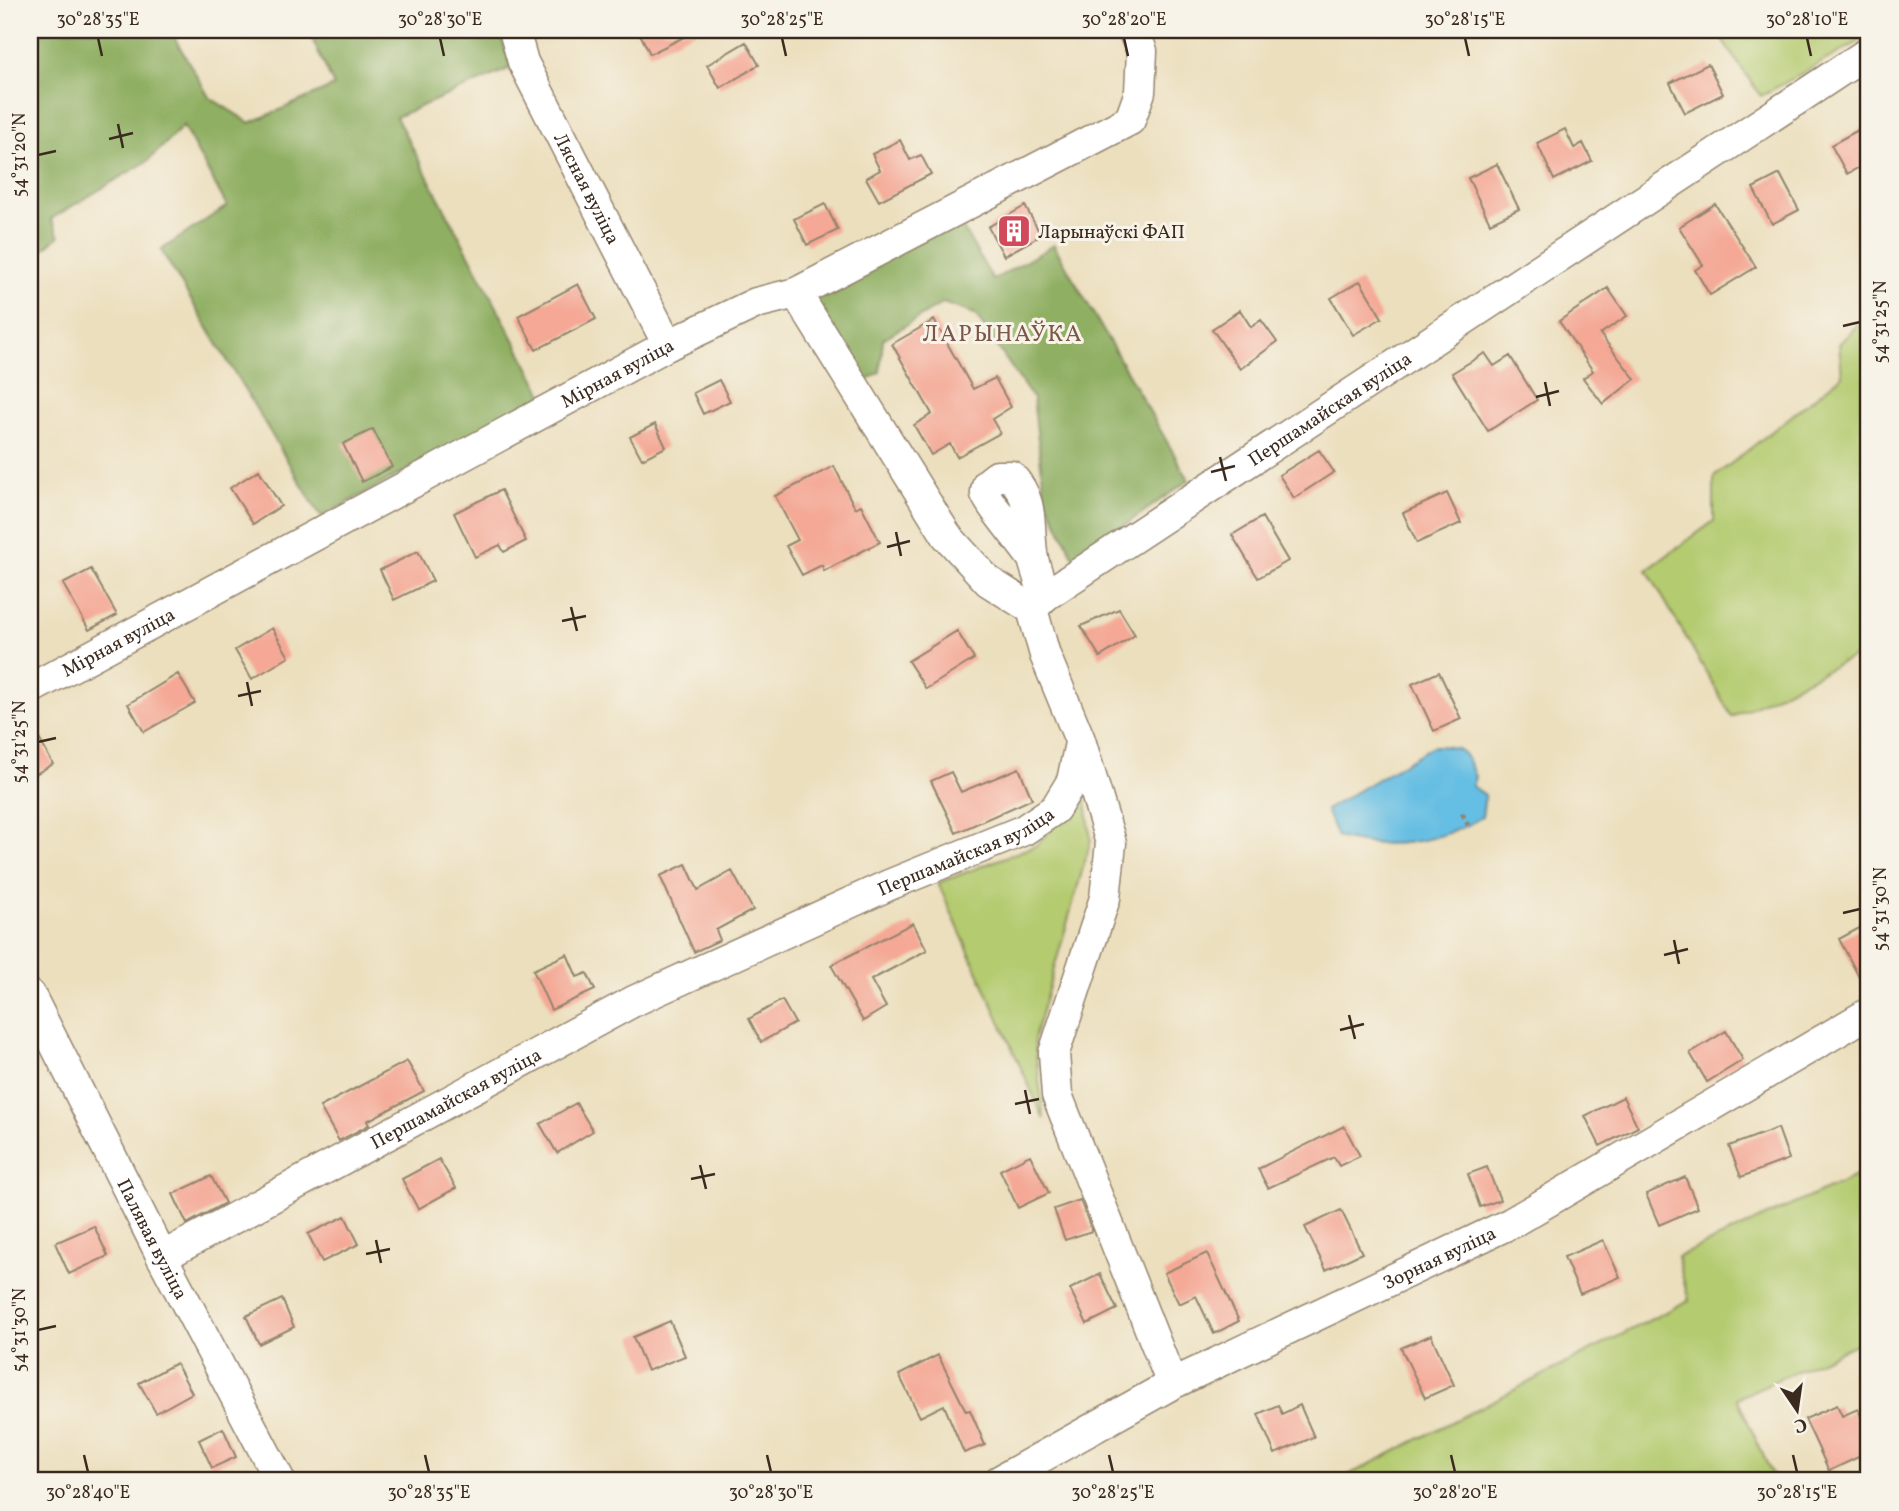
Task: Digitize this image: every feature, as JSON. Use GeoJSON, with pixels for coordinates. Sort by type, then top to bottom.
{"type":"FeatureCollection","features":[{"type":"Feature","properties":{"kind":"street","name":"Лясная вуліца"},"geometry":{"type":"LineString","coordinates":[[514,30],[523,62],[668,345]]}},
{"type":"Feature","properties":{"kind":"street","name":"Мірная вуліца"},"geometry":{"type":"LineString","coordinates":[[30,690],[668,345],[756,303],[796,293],[1130,120],[1140,92],[1142,51],[1133,30]]}},
{"type":"Feature","properties":{"kind":"street","name":"Першамайская вуліца"},"geometry":{"type":"LineString","coordinates":[[1039,603],[1869,52]]}},
{"type":"Feature","properties":{"kind":"street"},"geometry":{"type":"LineString","coordinates":[[796,293],[947,536],[988,581],[1039,603]]}},
{"type":"Feature","properties":{"kind":"street"},"geometry":{"type":"LineString","coordinates":[[1033,559],[1045,656],[1080,740],[1111,843],[1105,898],[1054,1053],[1057,1095],[1172,1384]]}},
{"type":"Feature","properties":{"kind":"street","name":"Першамайская вуліца"},"geometry":{"type":"LineString","coordinates":[[162,1257],[634,1001],[889,885],[1024,830],[1055,809],[1072,780],[1080,740]]}},
{"type":"Feature","properties":{"kind":"street","name":"Палявая вуліца"},"geometry":{"type":"LineString","coordinates":[[30,995],[162,1257],[280,1481]]}},
{"type":"Feature","properties":{"kind":"street","name":"Зорная вуліца"},"geometry":{"type":"LineString","coordinates":[[999,1481],[1172,1384],[1511,1223],[1869,1013]]}},
{"type":"Feature","properties":{"kind":"path"},"geometry":{"type":"LineString","coordinates":[[1462,813],[1468,825]]}},
{"type":"Feature","properties":{"kind":"green space"},"geometry":{"type":"Polygon","coordinates":[[[30,30],[170,30],[209,97],[250,123],[334,86],[308,30],[499,30],[511,68],[396,117],[544,396],[321,517],[161,250],[227,206],[183,126],[149,160],[51,219],[59,236],[30,261],[30,30]]]}},
{"type":"Feature","properties":{"kind":"green space"},"geometry":{"type":"Polygon","coordinates":[[[1715,30],[1869,30],[1869,36],[1761,96],[1715,30]]]}},
{"type":"Feature","properties":{"kind":"green space"},"geometry":{"type":"Polygon","coordinates":[[[959,221],[993,280],[1054,245],[1189,480],[1075,560],[1045,497],[1033,399],[975,314],[943,303],[883,339],[880,372],[861,384],[810,296],[959,221]]]}},
{"type":"Feature","properties":{"kind":"green space"},"geometry":{"type":"Polygon","coordinates":[[[1869,313],[1869,649],[1732,717],[1647,570],[1714,521],[1714,477],[1842,376],[1839,344],[1869,313]]]}},
{"type":"Feature","properties":{"kind":"green space"},"geometry":{"type":"Polygon","coordinates":[[[1083,777],[1091,840],[1034,1039],[1044,1119],[938,883],[1037,845],[1071,807],[1083,777]]]}},
{"type":"Feature","properties":{"kind":"green space"},"geometry":{"type":"Polygon","coordinates":[[[1869,1170],[1869,1338],[1737,1398],[1775,1481],[1331,1481],[1345,1477],[1689,1300],[1677,1257],[1869,1170]]]}},
{"type":"Feature","properties":{"kind":"water"},"geometry":{"type":"Polygon","coordinates":[[[1433,746],[1451,747],[1465,755],[1475,777],[1472,786],[1485,795],[1482,817],[1448,833],[1412,842],[1374,843],[1337,837],[1326,810],[1433,746]]]}},
{"type":"Feature","properties":{"kind":"building"},"geometry":{"type":"Polygon","coordinates":[[[638,30],[698,30],[650,54],[638,30]]]}},
{"type":"Feature","properties":{"kind":"building"},"geometry":{"type":"Polygon","coordinates":[[[746,42],[759,65],[720,88],[707,65],[746,42]]]}},
{"type":"Feature","properties":{"kind":"building"},"geometry":{"type":"Polygon","coordinates":[[[1708,64],[1723,94],[1685,113],[1670,83],[1708,64]]]}},
{"type":"Feature","properties":{"kind":"building"},"geometry":{"type":"Polygon","coordinates":[[[1869,124],[1869,162],[1847,174],[1831,145],[1869,124]]]}},
{"type":"Feature","properties":{"kind":"building"},"geometry":{"type":"Polygon","coordinates":[[[1565,129],[1574,148],[1583,143],[1592,161],[1554,180],[1537,143],[1565,129]]]}},
{"type":"Feature","properties":{"kind":"building"},"geometry":{"type":"Polygon","coordinates":[[[900,140],[910,160],[921,155],[931,174],[879,201],[866,178],[880,170],[872,154],[900,140]]]}},
{"type":"Feature","properties":{"kind":"building"},"geometry":{"type":"Polygon","coordinates":[[[1497,164],[1519,209],[1490,223],[1468,178],[1497,164]]]}},
{"type":"Feature","properties":{"kind":"building"},"geometry":{"type":"Polygon","coordinates":[[[1780,174],[1799,210],[1772,224],[1753,188],[1780,174]]]}},
{"type":"Feature","properties":{"kind":"building"},"geometry":{"type":"Polygon","coordinates":[[[825,204],[838,230],[807,245],[794,219],[825,204]]]}},
{"type":"Feature","properties":{"kind":"building"},"geometry":{"type":"Polygon","coordinates":[[[1715,204],[1756,267],[1710,295],[1695,270],[1703,265],[1679,227],[1715,204]]]}},
{"type":"Feature","properties":{"kind":"building","name":"Ларынаўскі ФАП"},"geometry":{"type":"Polygon","coordinates":[[[1025,206],[1041,235],[1004,256],[988,227],[1025,206]]]}},
{"type":"Feature","properties":{"kind":"building"},"geometry":{"type":"Polygon","coordinates":[[[1360,281],[1382,318],[1353,335],[1331,298],[1360,281]]]}},
{"type":"Feature","properties":{"kind":"building"},"geometry":{"type":"Polygon","coordinates":[[[578,284],[596,319],[536,350],[518,316],[578,284]]]}},
{"type":"Feature","properties":{"kind":"building"},"geometry":{"type":"Polygon","coordinates":[[[1608,288],[1627,316],[1600,334],[1635,379],[1603,404],[1583,378],[1593,371],[1559,321],[1608,288]]]}},
{"type":"Feature","properties":{"kind":"building"},"geometry":{"type":"Polygon","coordinates":[[[1240,310],[1251,327],[1261,320],[1277,342],[1240,369],[1212,329],[1240,310]]]}},
{"type":"Feature","properties":{"kind":"building"},"geometry":{"type":"Polygon","coordinates":[[[934,320],[973,389],[995,378],[1011,407],[992,419],[1000,433],[957,457],[950,444],[931,455],[914,425],[932,414],[892,344],[934,320]]]}},
{"type":"Feature","properties":{"kind":"building"},"geometry":{"type":"Polygon","coordinates":[[[1485,353],[1494,366],[1510,356],[1537,400],[1488,431],[1452,373],[1485,353]]]}},
{"type":"Feature","properties":{"kind":"building"},"geometry":{"type":"Polygon","coordinates":[[[719,380],[730,401],[703,414],[693,393],[719,380]]]}},
{"type":"Feature","properties":{"kind":"building"},"geometry":{"type":"Polygon","coordinates":[[[655,424],[666,447],[642,459],[630,437],[655,424]]]}},
{"type":"Feature","properties":{"kind":"building"},"geometry":{"type":"Polygon","coordinates":[[[373,429],[392,467],[362,482],[343,444],[373,429]]]}},
{"type":"Feature","properties":{"kind":"building"},"geometry":{"type":"Polygon","coordinates":[[[1319,450],[1334,472],[1294,498],[1279,475],[1319,450]]]}},
{"type":"Feature","properties":{"kind":"building"},"geometry":{"type":"Polygon","coordinates":[[[834,466],[855,508],[861,505],[880,542],[824,571],[822,565],[802,575],[786,546],[798,540],[775,496],[834,466]]]}},
{"type":"Feature","properties":{"kind":"building"},"geometry":{"type":"Polygon","coordinates":[[[259,470],[281,506],[253,524],[230,488],[259,470]]]}},
{"type":"Feature","properties":{"kind":"building"},"geometry":{"type":"Polygon","coordinates":[[[501,490],[526,541],[504,552],[500,545],[475,557],[454,513],[501,490]]]}},
{"type":"Feature","properties":{"kind":"building"},"geometry":{"type":"Polygon","coordinates":[[[1447,493],[1461,523],[1417,543],[1403,513],[1447,493]]]}},
{"type":"Feature","properties":{"kind":"building"},"geometry":{"type":"Polygon","coordinates":[[[1262,517],[1288,561],[1258,578],[1232,535],[1262,517]]]}},
{"type":"Feature","properties":{"kind":"building"},"geometry":{"type":"Polygon","coordinates":[[[418,551],[433,581],[394,600],[380,570],[418,551]]]}},
{"type":"Feature","properties":{"kind":"building"},"geometry":{"type":"Polygon","coordinates":[[[91,569],[117,615],[89,630],[63,584],[91,569]]]}},
{"type":"Feature","properties":{"kind":"building"},"geometry":{"type":"Polygon","coordinates":[[[1119,609],[1135,635],[1100,657],[1081,626],[1119,609]]]}},
{"type":"Feature","properties":{"kind":"building"},"geometry":{"type":"Polygon","coordinates":[[[272,628],[289,657],[252,679],[235,650],[272,628]]]}},
{"type":"Feature","properties":{"kind":"building"},"geometry":{"type":"Polygon","coordinates":[[[957,631],[974,659],[926,689],[908,661],[957,631]]]}},
{"type":"Feature","properties":{"kind":"building"},"geometry":{"type":"Polygon","coordinates":[[[1439,672],[1461,719],[1434,731],[1412,684],[1439,672]]]}},
{"type":"Feature","properties":{"kind":"building"},"geometry":{"type":"Polygon","coordinates":[[[178,674],[195,703],[144,732],[128,704],[178,674]]]}},
{"type":"Feature","properties":{"kind":"building"},"geometry":{"type":"Polygon","coordinates":[[[30,722],[53,764],[30,777],[30,722]]]}},
{"type":"Feature","properties":{"kind":"building"},"geometry":{"type":"Polygon","coordinates":[[[1019,768],[1032,799],[956,833],[931,781],[951,772],[961,792],[1019,768]]]}},
{"type":"Feature","properties":{"kind":"building"},"geometry":{"type":"Polygon","coordinates":[[[686,864],[698,890],[732,871],[753,910],[716,930],[720,940],[694,952],[660,876],[686,864]]]}},
{"type":"Feature","properties":{"kind":"building"},"geometry":{"type":"Polygon","coordinates":[[[913,923],[927,950],[871,980],[886,1007],[863,1021],[831,965],[913,923]]]}},
{"type":"Feature","properties":{"kind":"building"},"geometry":{"type":"Polygon","coordinates":[[[1869,923],[1869,996],[1839,939],[1869,923]]]}},
{"type":"Feature","properties":{"kind":"building"},"geometry":{"type":"Polygon","coordinates":[[[567,954],[577,977],[587,973],[595,990],[551,1010],[533,970],[567,954]]]}},
{"type":"Feature","properties":{"kind":"building"},"geometry":{"type":"Polygon","coordinates":[[[782,1000],[795,1023],[761,1042],[749,1019],[782,1000]]]}},
{"type":"Feature","properties":{"kind":"building"},"geometry":{"type":"Polygon","coordinates":[[[1726,1031],[1743,1060],[1707,1082],[1690,1053],[1726,1031]]]}},
{"type":"Feature","properties":{"kind":"building"},"geometry":{"type":"Polygon","coordinates":[[[407,1061],[424,1091],[367,1121],[369,1125],[339,1141],[320,1107],[407,1061]]]}},
{"type":"Feature","properties":{"kind":"building"},"geometry":{"type":"Polygon","coordinates":[[[1623,1097],[1638,1127],[1600,1146],[1585,1116],[1623,1097]]]}},
{"type":"Feature","properties":{"kind":"building"},"geometry":{"type":"Polygon","coordinates":[[[576,1103],[593,1131],[557,1153],[540,1124],[576,1103]]]}},
{"type":"Feature","properties":{"kind":"building"},"geometry":{"type":"Polygon","coordinates":[[[1344,1126],[1360,1156],[1339,1166],[1334,1157],[1268,1188],[1258,1169],[1344,1126]]]}},
{"type":"Feature","properties":{"kind":"building"},"geometry":{"type":"Polygon","coordinates":[[[1778,1128],[1789,1159],[1741,1177],[1729,1146],[1778,1128]]]}},
{"type":"Feature","properties":{"kind":"building"},"geometry":{"type":"Polygon","coordinates":[[[1030,1155],[1049,1193],[1018,1208],[1000,1170],[1030,1155]]]}},
{"type":"Feature","properties":{"kind":"building"},"geometry":{"type":"Polygon","coordinates":[[[439,1159],[456,1188],[418,1209],[402,1179],[439,1159]]]}},
{"type":"Feature","properties":{"kind":"building"},"geometry":{"type":"Polygon","coordinates":[[[1487,1167],[1500,1200],[1480,1207],[1468,1174],[1487,1167]]]}},
{"type":"Feature","properties":{"kind":"building"},"geometry":{"type":"Polygon","coordinates":[[[211,1176],[225,1203],[187,1224],[173,1194],[211,1176]]]}},
{"type":"Feature","properties":{"kind":"building"},"geometry":{"type":"Polygon","coordinates":[[[1685,1177],[1698,1208],[1659,1225],[1646,1194],[1685,1177]]]}},
{"type":"Feature","properties":{"kind":"building"},"geometry":{"type":"Polygon","coordinates":[[[1080,1200],[1092,1231],[1065,1240],[1054,1209],[1080,1200]]]}},
{"type":"Feature","properties":{"kind":"building"},"geometry":{"type":"Polygon","coordinates":[[[1341,1210],[1362,1253],[1326,1270],[1305,1227],[1341,1210]]]}},
{"type":"Feature","properties":{"kind":"building"},"geometry":{"type":"Polygon","coordinates":[[[345,1216],[359,1244],[322,1262],[308,1234],[345,1216]]]}},
{"type":"Feature","properties":{"kind":"building"},"geometry":{"type":"Polygon","coordinates":[[[94,1226],[108,1256],[69,1274],[55,1243],[94,1226]]]}},
{"type":"Feature","properties":{"kind":"building"},"geometry":{"type":"Polygon","coordinates":[[[1603,1240],[1620,1277],[1580,1294],[1564,1257],[1603,1240]]]}},
{"type":"Feature","properties":{"kind":"building"},"geometry":{"type":"Polygon","coordinates":[[[1207,1253],[1239,1321],[1214,1334],[1196,1296],[1179,1304],[1164,1273],[1207,1253]]]}},
{"type":"Feature","properties":{"kind":"building"},"geometry":{"type":"Polygon","coordinates":[[[1100,1274],[1117,1309],[1087,1324],[1070,1289],[1100,1274]]]}},
{"type":"Feature","properties":{"kind":"building"},"geometry":{"type":"Polygon","coordinates":[[[282,1299],[294,1327],[259,1344],[246,1316],[282,1299]]]}},
{"type":"Feature","properties":{"kind":"building"},"geometry":{"type":"Polygon","coordinates":[[[670,1321],[685,1356],[647,1371],[633,1337],[670,1321]]]}},
{"type":"Feature","properties":{"kind":"building"},"geometry":{"type":"Polygon","coordinates":[[[1431,1335],[1454,1385],[1425,1398],[1401,1348],[1431,1335]]]}},
{"type":"Feature","properties":{"kind":"building"},"geometry":{"type":"Polygon","coordinates":[[[938,1355],[966,1411],[970,1410],[985,1445],[964,1453],[944,1405],[920,1417],[899,1375],[938,1355]]]}},
{"type":"Feature","properties":{"kind":"building"},"geometry":{"type":"Polygon","coordinates":[[[176,1363],[192,1393],[156,1413],[139,1383],[176,1363]]]}},
{"type":"Feature","properties":{"kind":"building"},"geometry":{"type":"Polygon","coordinates":[[[1278,1405],[1282,1414],[1300,1405],[1314,1437],[1275,1454],[1258,1414],[1278,1405]]]}},
{"type":"Feature","properties":{"kind":"building"},"geometry":{"type":"Polygon","coordinates":[[[1837,1405],[1842,1416],[1858,1409],[1869,1433],[1869,1452],[1829,1471],[1805,1419],[1837,1405]]]}},
{"type":"Feature","properties":{"kind":"building"},"geometry":{"type":"Polygon","coordinates":[[[223,1428],[236,1457],[212,1468],[199,1440],[223,1428]]]}},
{"type":"Feature","properties":{"kind":"place","name":"Ларынаўскі ФАП"},"geometry":{"type":"Point","coordinates":[1014,231]}},
{"type":"Feature","properties":{"kind":"district","name":"ЛАРЫНАЎКА"},"geometry":{"type":"Point","coordinates":[1003,333]}}]}
